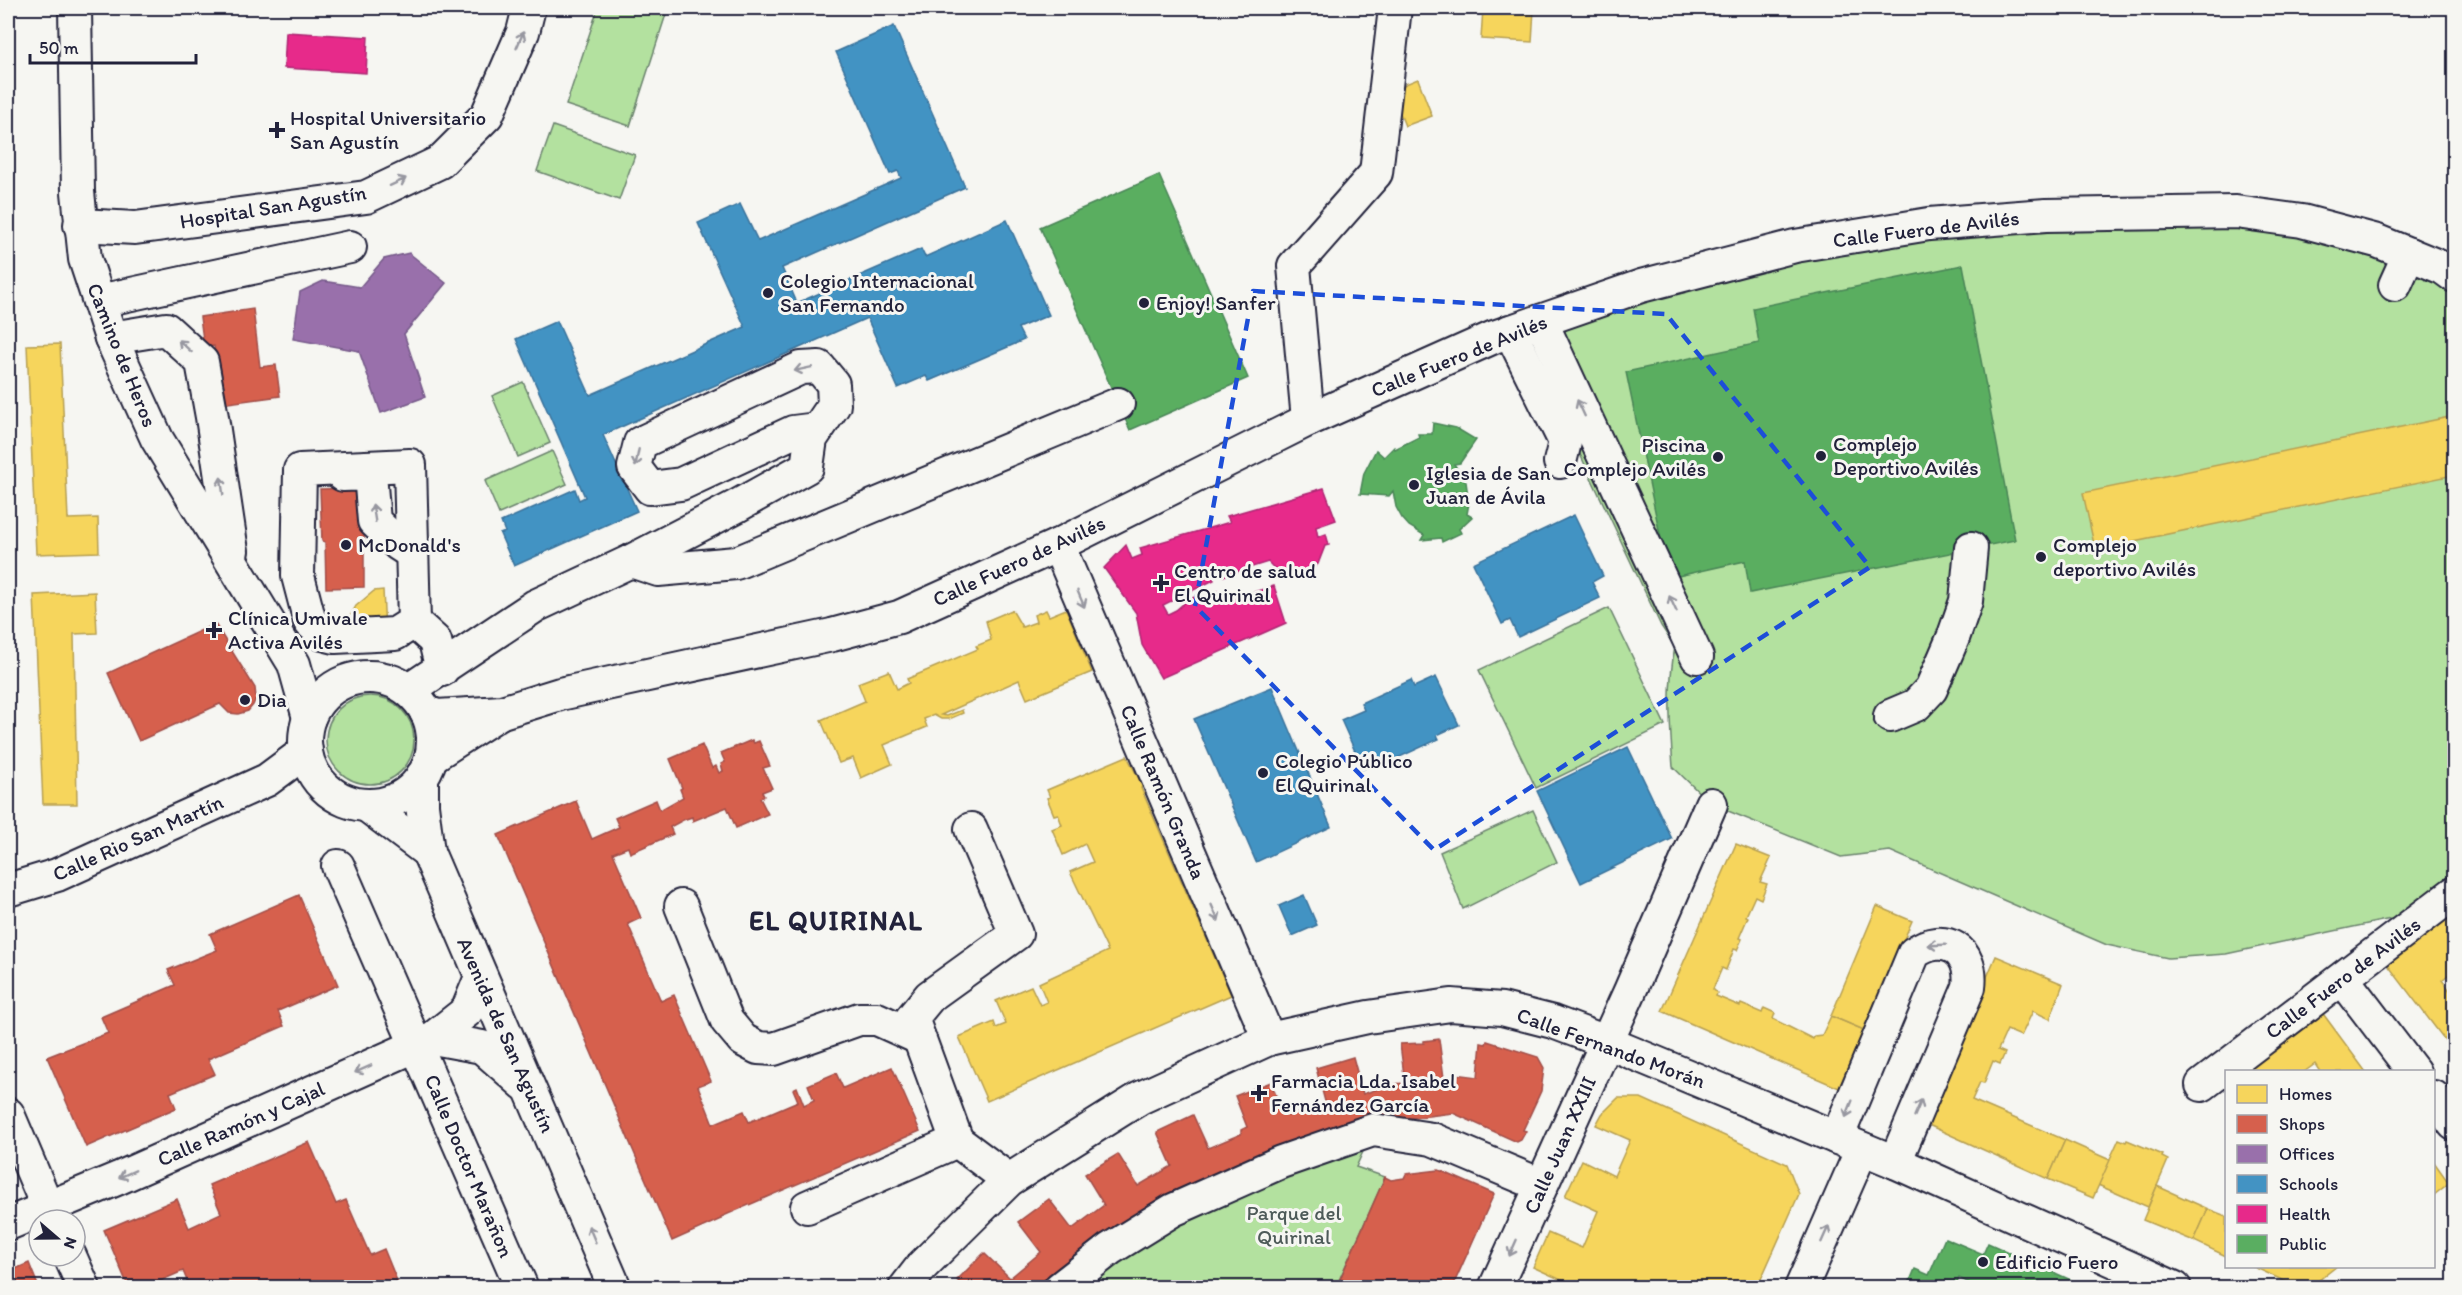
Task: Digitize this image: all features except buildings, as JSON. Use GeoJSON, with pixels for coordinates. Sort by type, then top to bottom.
{"type":"FeatureCollection","features":[{"type":"Feature","properties":{"kind":"street","name":"Camino de Heros"},"geometry":{"type":"LineString","coordinates":[[75,8],[80,225],[85,259],[111,338],[157,438],[294,664],[309,718]]}},
{"type":"Feature","properties":{"kind":"street","name":"Hospital San Agustín"},"geometry":{"type":"LineString","coordinates":[[80,225],[135,228],[366,196],[440,162],[487,115],[523,32],[529,8]]}},
{"type":"Feature","properties":{"kind":"street"},"geometry":{"type":"LineString","coordinates":[[1308,420],[1294,266],[1376,173],[1395,8]]}},
{"type":"Feature","properties":{"kind":"street","name":"Calle Fuero de Avilés"},"geometry":{"type":"LineString","coordinates":[[417,701],[437,716],[502,712],[560,694],[820,638],[899,616],[1058,545],[1308,420],[1510,332],[1641,286],[1795,246],[1929,224],[2046,215],[2236,212],[2302,221],[2377,242],[2443,268],[2454,276]]}},
{"type":"Feature","properties":{"kind":"street","name":"Hospital San Agustín"},"geometry":{"type":"LineString","coordinates":[[85,259],[135,228]]}},
{"type":"Feature","properties":{"kind":"street"},"geometry":{"type":"LineString","coordinates":[[99,301],[350,247]]}},
{"type":"Feature","properties":{"kind":"street"},"geometry":{"type":"LineString","coordinates":[[2395,285],[2409,254]]}},
{"type":"Feature","properties":{"kind":"street"},"geometry":{"type":"LineString","coordinates":[[1541,321],[1697,657]]}},
{"type":"Feature","properties":{"kind":"street"},"geometry":{"type":"LineString","coordinates":[[111,338],[166,329],[202,362],[234,565]]}},
{"type":"Feature","properties":{"kind":"street"},"geometry":{"type":"LineString","coordinates":[[1510,332],[1565,442],[1560,462]]}},
{"type":"Feature","properties":{"kind":"street"},"geometry":{"type":"LineString","coordinates":[[417,701],[442,670],[535,606],[631,561],[807,467],[811,439],[834,405],[833,384],[819,367],[801,368],[640,443],[634,468],[650,488],[681,484],[793,432],[817,429]]}},
{"type":"Feature","properties":{"kind":"street"},"geometry":{"type":"LineString","coordinates":[[631,561],[658,570],[736,563],[1118,404]]}},
{"type":"Feature","properties":{"kind":"street"},"geometry":{"type":"LineString","coordinates":[[768,444],[795,474]]}},
{"type":"Feature","properties":{"kind":"street"},"geometry":{"type":"LineString","coordinates":[[414,622],[395,634],[345,637],[323,634],[310,622],[298,572],[300,470],[410,465],[414,622],[435,641],[442,670]]}},
{"type":"Feature","properties":{"kind":"street","name":"Calle Ramón Granda"},"geometry":{"type":"LineString","coordinates":[[1058,545],[1269,1039]]}},
{"type":"Feature","properties":{"kind":"street"},"geometry":{"type":"LineString","coordinates":[[1890,716],[1916,705],[1931,689],[1953,638],[1966,600],[1971,548]]}},
{"type":"Feature","properties":{"kind":"street"},"geometry":{"type":"LineString","coordinates":[[255,599],[298,572]]}},
{"type":"Feature","properties":{"kind":"street"},"geometry":{"type":"LineString","coordinates":[[294,664],[338,684]]}},
{"type":"Feature","properties":{"kind":"street"},"geometry":{"type":"LineString","coordinates":[[361,677],[379,677],[394,682],[417,701],[431,727],[433,746],[427,767],[401,796],[382,803],[366,805],[353,803],[334,795],[318,780],[311,768],[306,751],[305,735],[309,718],[321,698],[338,684],[361,677]]}},
{"type":"Feature","properties":{"kind":"street","name":"Calle Fuero de Avilés"},"geometry":{"type":"LineString","coordinates":[[427,767],[502,712]]}},
{"type":"Feature","properties":{"kind":"street"},"geometry":{"type":"LineString","coordinates":[[267,780],[306,751]]}},
{"type":"Feature","properties":{"kind":"street","name":"Avenida de San Agustín"},"geometry":{"type":"LineString","coordinates":[[427,767],[422,805],[428,852],[615,1287]]}},
{"type":"Feature","properties":{"kind":"street"},"geometry":{"type":"LineString","coordinates":[[267,780],[318,780]]}},
{"type":"Feature","properties":{"kind":"street","name":"Calle Rio San Martín"},"geometry":{"type":"LineString","coordinates":[[8,891],[57,876],[267,780]]}},
{"type":"Feature","properties":{"kind":"street","name":"Calle Juan XXIII"},"geometry":{"type":"LineString","coordinates":[[1495,1287],[1711,804]]}},
{"type":"Feature","properties":{"kind":"street"},"geometry":{"type":"LineString","coordinates":[[366,805],[428,852]]}},
{"type":"Feature","properties":{"kind":"street"},"geometry":{"type":"LineString","coordinates":[[971,830],[1016,934],[930,996],[912,1018],[957,1141],[1009,1180]]}},
{"type":"Feature","properties":{"kind":"street","name":"Calle Doctor Marañon"},"geometry":{"type":"LineString","coordinates":[[338,866],[425,1042],[522,1287]]}},
{"type":"Feature","properties":{"kind":"street","name":"Calle Fuero de Avilés"},"geometry":{"type":"LineString","coordinates":[[2202,1085],[2454,893]]}},
{"type":"Feature","properties":{"kind":"street"},"geometry":{"type":"LineString","coordinates":[[681,906],[727,1021],[743,1040],[758,1048],[774,1049],[859,1019],[877,1019],[919,1038]]}},
{"type":"Feature","properties":{"kind":"street"},"geometry":{"type":"LineString","coordinates":[[1801,1287],[1911,959],[1924,946],[1937,943],[1949,945],[1960,951],[1967,962],[1971,974],[1969,987],[1895,1162]]}},
{"type":"Feature","properties":{"kind":"street","name":"Calle Ramón y Cajal"},"geometry":{"type":"LineString","coordinates":[[62,1208],[119,1178],[425,1042],[467,1011],[481,977]]}},
{"type":"Feature","properties":{"kind":"street"},"geometry":{"type":"LineString","coordinates":[[2343,979],[2413,1070]]}},
{"type":"Feature","properties":{"kind":"street","name":"Calle Fernando Morán"},"geometry":{"type":"LineString","coordinates":[[905,1287],[922,1266],[1009,1180],[1140,1098],[1269,1039],[1368,1017],[1451,1005],[1503,1009],[1553,1022],[1606,1042],[1895,1162],[2175,1287]]}},
{"type":"Feature","properties":{"kind":"street"},"geometry":{"type":"LineString","coordinates":[[425,1042],[482,1047],[531,1091]]}},
{"type":"Feature","properties":{"kind":"street"},"geometry":{"type":"LineString","coordinates":[[2435,1100],[2454,1124]]}},
{"type":"Feature","properties":{"kind":"street"},"geometry":{"type":"LineString","coordinates":[[11,1127],[47,1208]]}},
{"type":"Feature","properties":{"kind":"street"},"geometry":{"type":"LineString","coordinates":[[1060,1287],[1110,1249],[1173,1210],[1281,1162],[1372,1130],[1432,1139],[1541,1185]]}},
{"type":"Feature","properties":{"kind":"street"},"geometry":{"type":"LineString","coordinates":[[807,1207],[957,1141]]}},
{"type":"Feature","properties":{"kind":"street","name":"Calle Ramón y Cajal"},"geometry":{"type":"LineString","coordinates":[[8,1224],[27,1219]]}},
{"type":"Feature","properties":{"kind":"street"},"geometry":{"type":"LineString","coordinates":[[75,1268],[84,1287]]}},
{"type":"Feature","properties":{"kind":"highlighted area"},"geometry":{"type":"Polygon","coordinates":[[[1253,291],[1666,314],[1870,567],[1434,850],[1195,606],[1253,291]]]}},
{"type":"Feature","properties":{"kind":"green space"},"geometry":{"type":"Polygon","coordinates":[[[598,8],[668,8],[630,126],[566,105],[598,8]]]}},
{"type":"Feature","properties":{"kind":"green space"},"geometry":{"type":"Polygon","coordinates":[[[553,126],[635,155],[619,200],[537,171],[553,126]]]}},
{"type":"Feature","properties":{"kind":"green space","name":"Complejo deportivo Avilés"},"geometry":{"type":"Polygon","coordinates":[[[2236,212],[2454,276],[2454,882],[2433,910],[2226,954],[2168,958],[2107,945],[1890,851],[1841,857],[1711,804],[1673,767],[1670,692],[1675,647],[1661,626],[1563,418],[1510,331],[1795,246],[2236,212]]]}},
{"type":"Feature","properties":{"kind":"green space"},"geometry":{"type":"Polygon","coordinates":[[[523,382],[550,443],[518,457],[492,396],[523,382]]]}},
{"type":"Feature","properties":{"kind":"green space"},"geometry":{"type":"Polygon","coordinates":[[[552,451],[567,484],[499,514],[485,481],[552,451]]]}},
{"type":"Feature","properties":{"kind":"green space"},"geometry":{"type":"Polygon","coordinates":[[[1609,608],[1665,725],[1536,788],[1479,670],[1609,608]]]}},
{"type":"Feature","properties":{"kind":"green space"},"geometry":{"type":"Polygon","coordinates":[[[370,696],[387,700],[401,709],[410,723],[414,740],[410,757],[401,771],[387,780],[370,784],[353,780],[339,771],[330,757],[326,740],[330,723],[339,709],[353,700],[370,696]]]}},
{"type":"Feature","properties":{"kind":"green space"},"geometry":{"type":"Polygon","coordinates":[[[1533,810],[1557,862],[1463,909],[1440,852],[1533,810]]]}},
{"type":"Feature","properties":{"kind":"green space","name":"Parque del Quirinal"},"geometry":{"type":"Polygon","coordinates":[[[1373,1130],[1356,1167],[1385,1177],[1336,1287],[1060,1288],[1110,1249],[1373,1130]]]}},
{"type":"Feature","properties":{"kind":"place","name":"Hospital Universitario San Agustín"},"geometry":{"type":"Point","coordinates":[277,130]}},
{"type":"Feature","properties":{"kind":"place","name":"Colegio Internacional San Fernando"},"geometry":{"type":"Point","coordinates":[768,293]}},
{"type":"Feature","properties":{"kind":"place","name":"Enjoy! Sanfer"},"geometry":{"type":"Point","coordinates":[1144,303]}},
{"type":"Feature","properties":{"kind":"place","name":"Complejo Deportivo Avilés"},"geometry":{"type":"Point","coordinates":[1821,456]}},
{"type":"Feature","properties":{"kind":"place","name":"Piscina Complejo Avilés"},"geometry":{"type":"Point","coordinates":[1718,457]}},
{"type":"Feature","properties":{"kind":"place","name":"Iglesia de San Juan de Ávila"},"geometry":{"type":"Point","coordinates":[1414,485]}},
{"type":"Feature","properties":{"kind":"place","name":"McDonald's"},"geometry":{"type":"Point","coordinates":[346,545]}},
{"type":"Feature","properties":{"kind":"place","name":"Complejo deportivo Avilés"},"geometry":{"type":"Point","coordinates":[2041,557]}},
{"type":"Feature","properties":{"kind":"place","name":"Centro de salud El Quirinal"},"geometry":{"type":"Point","coordinates":[1161,583]}},
{"type":"Feature","properties":{"kind":"place","name":"Clínica Umivale Activa Avilés"},"geometry":{"type":"Point","coordinates":[214,630]}},
{"type":"Feature","properties":{"kind":"place","name":"Dia"},"geometry":{"type":"Point","coordinates":[245,700]}},
{"type":"Feature","properties":{"kind":"place","name":"Colegio Público El Quirinal"},"geometry":{"type":"Point","coordinates":[1263,773]}},
{"type":"Feature","properties":{"kind":"place","name":"Farmacia Lda. Isabel Fernández García"},"geometry":{"type":"Point","coordinates":[1259,1093]}},
{"type":"Feature","properties":{"kind":"place","name":"Edificio Fuero"},"geometry":{"type":"Point","coordinates":[1983,1262]}},
{"type":"Feature","properties":{"kind":"district","name":"EL QUIRINAL"},"geometry":{"type":"Point","coordinates":[836,921]}}]}
